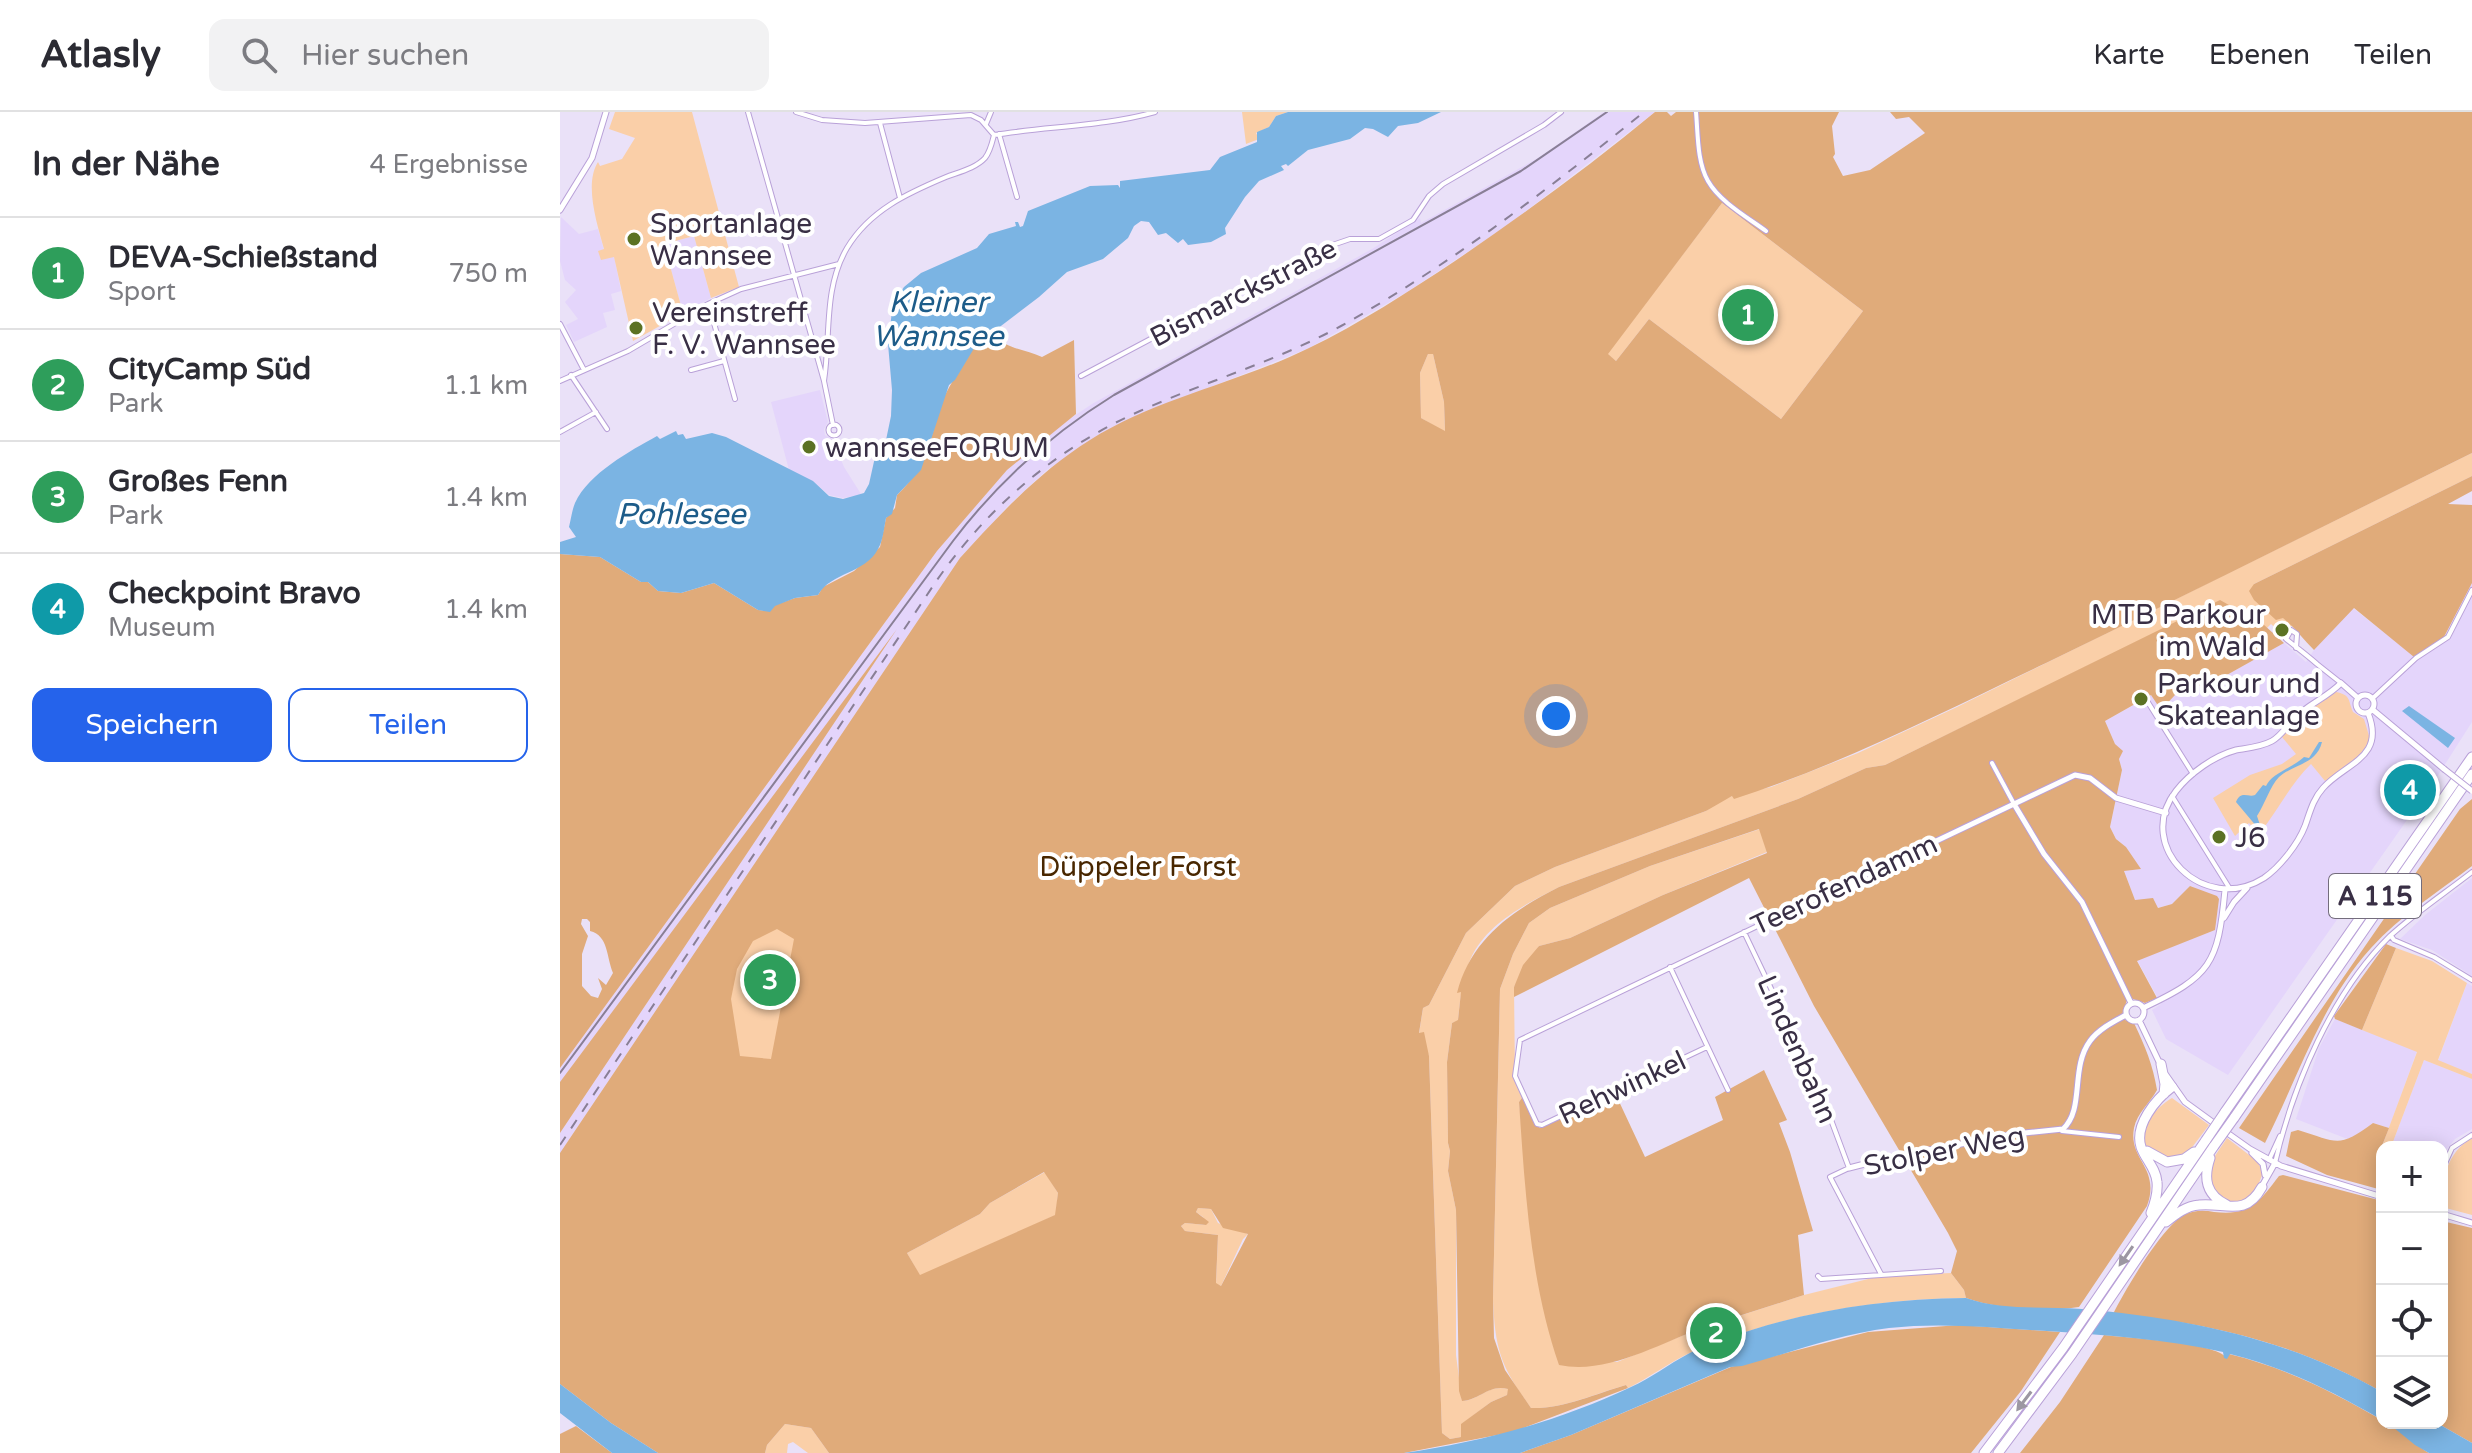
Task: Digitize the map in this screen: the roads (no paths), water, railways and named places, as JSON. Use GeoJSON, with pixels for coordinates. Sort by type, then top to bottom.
{"type":"FeatureCollection","features":[{"type":"Feature","properties":{"kind":"highway","name":"A 115"},"geometry":{"type":"LineString","coordinates":[[2230,1115],[2472,757]]}},
{"type":"Feature","properties":{"kind":"highway","name":"A 115"},"geometry":{"type":"LineString","coordinates":[[1998,1453],[2114,1294],[2152,1227],[2208,1143],[2472,774]]}},
{"type":"Feature","properties":{"kind":"highway"},"geometry":{"type":"LineString","coordinates":[[2152,1227],[2158,1184],[2141,1148],[2140,1138],[2142,1126],[2150,1112],[2170,1091],[2165,1084],[2161,1064]]}},
{"type":"Feature","properties":{"kind":"highway"},"geometry":{"type":"LineString","coordinates":[[2140,1138],[2148,1153],[2167,1162],[2184,1159],[2208,1143]]}},
{"type":"Feature","properties":{"kind":"highway"},"geometry":{"type":"LineString","coordinates":[[2208,1143],[2207,1186],[2214,1198],[2234,1207]]}},
{"type":"Feature","properties":{"kind":"highway"},"geometry":{"type":"LineString","coordinates":[[2152,1227],[2197,1205],[2234,1207],[2253,1200],[2262,1187]]}},
{"type":"Feature","properties":{"kind":"highway","name":"A 115"},"geometry":{"type":"LineString","coordinates":[[1984,1453],[2152,1227]]}},
{"type":"Feature","properties":{"kind":"street"},"geometry":{"type":"LineString","coordinates":[[560,210],[592,158],[606,112]]}},
{"type":"Feature","properties":{"kind":"street"},"geometry":{"type":"LineString","coordinates":[[748,112],[824,381],[833,425]]}},
{"type":"Feature","properties":{"kind":"street"},"geometry":{"type":"LineString","coordinates":[[796,112],[835,122],[880,123],[962,114],[976,117],[997,135],[1017,197]]}},
{"type":"Feature","properties":{"kind":"street"},"geometry":{"type":"LineString","coordinates":[[986,124],[991,112]]}},
{"type":"Feature","properties":{"kind":"street"},"geometry":{"type":"LineString","coordinates":[[1130,112],[1131,119]]}},
{"type":"Feature","properties":{"kind":"street"},"geometry":{"type":"LineString","coordinates":[[997,135],[1131,119],[1155,112]]}},
{"type":"Feature","properties":{"kind":"street","name":"Bismarckstraße"},"geometry":{"type":"LineString","coordinates":[[1081,376],[1318,250],[1350,239],[1376,240],[1408,223],[1429,196],[1443,184],[1561,112]]}},
{"type":"Feature","properties":{"kind":"street"},"geometry":{"type":"LineString","coordinates":[[1696,112],[1702,165],[1708,183],[1766,231]]}},
{"type":"Feature","properties":{"kind":"street"},"geometry":{"type":"LineString","coordinates":[[880,123],[900,198]]}},
{"type":"Feature","properties":{"kind":"street"},"geometry":{"type":"LineString","coordinates":[[824,381],[828,306],[839,264],[847,248],[869,221],[900,198],[976,165],[988,153],[997,135]]}},
{"type":"Feature","properties":{"kind":"street"},"geometry":{"type":"LineString","coordinates":[[560,381],[628,351],[708,304],[741,289],[839,264]]}},
{"type":"Feature","properties":{"kind":"street"},"geometry":{"type":"LineString","coordinates":[[708,304],[735,399]]}},
{"type":"Feature","properties":{"kind":"street"},"geometry":{"type":"LineString","coordinates":[[560,324],[583,369]]}},
{"type":"Feature","properties":{"kind":"street"},"geometry":{"type":"LineString","coordinates":[[691,370],[724,361]]}},
{"type":"Feature","properties":{"kind":"street"},"geometry":{"type":"LineString","coordinates":[[571,375],[607,429]]}},
{"type":"Feature","properties":{"kind":"street"},"geometry":{"type":"LineString","coordinates":[[560,432],[596,412]]}},
{"type":"Feature","properties":{"kind":"street"},"geometry":{"type":"LineString","coordinates":[[2341,683],[2300,712],[2275,740],[2230,752],[2193,774],[2172,796],[2166,813],[2166,839],[2175,863],[2197,883],[2228,890],[2248,886],[2267,876],[2296,843],[2317,795],[2328,782],[2343,774],[2362,757],[2370,744],[2373,698],[2416,658],[2448,637],[2472,590]]}},
{"type":"Feature","properties":{"kind":"street"},"geometry":{"type":"LineString","coordinates":[[2296,648],[2358,698]]}},
{"type":"Feature","properties":{"kind":"street"},"geometry":{"type":"LineString","coordinates":[[2358,698],[2367,695],[2373,698]]}},
{"type":"Feature","properties":{"kind":"street"},"geometry":{"type":"LineString","coordinates":[[2144,696],[2193,774]]}},
{"type":"Feature","properties":{"kind":"street"},"geometry":{"type":"LineString","coordinates":[[2358,698],[2357,709],[2371,712],[2472,791]]}},
{"type":"Feature","properties":{"kind":"street"},"geometry":{"type":"LineString","coordinates":[[2373,729],[2386,723]]}},
{"type":"Feature","properties":{"kind":"street"},"geometry":{"type":"LineString","coordinates":[[1992,763],[2044,854],[2082,902],[2131,1003]]}},
{"type":"Feature","properties":{"kind":"street","name":"Teerofendamm"},"geometry":{"type":"LineString","coordinates":[[1537,1124],[1515,1076],[1518,1042],[1523,1039],[2064,778],[2079,774],[2090,778],[2116,798],[2166,813]]}},
{"type":"Feature","properties":{"kind":"street"},"geometry":{"type":"LineString","coordinates":[[2143,1008],[2199,977],[2212,959],[2228,890],[2172,796]]}},
{"type":"Feature","properties":{"kind":"street"},"geometry":{"type":"LineString","coordinates":[[2262,1187],[2327,1021],[2373,954],[2472,872]]}},
{"type":"Feature","properties":{"kind":"street"},"geometry":{"type":"LineString","coordinates":[[2222,922],[2248,886]]}},
{"type":"Feature","properties":{"kind":"street","name":"Lindenbahn"},"geometry":{"type":"LineString","coordinates":[[1744,932],[1821,1093],[1849,1168]]}},
{"type":"Feature","properties":{"kind":"street"},"geometry":{"type":"LineString","coordinates":[[2391,936],[2472,980]]}},
{"type":"Feature","properties":{"kind":"street"},"geometry":{"type":"LineString","coordinates":[[1670,967],[1728,1090]]}},
{"type":"Feature","properties":{"kind":"street"},"geometry":{"type":"LineString","coordinates":[[2131,1003],[2143,1008],[2144,1015],[2139,1020],[2133,1021],[2126,1015],[2131,1003]]}},
{"type":"Feature","properties":{"kind":"street","name":"Stolper Weg"},"geometry":{"type":"LineString","coordinates":[[2059,1131],[2067,1126],[2073,1115],[2078,1066],[2084,1052],[2101,1031],[2126,1015]]}},
{"type":"Feature","properties":{"kind":"street"},"geometry":{"type":"LineString","coordinates":[[2139,1020],[2161,1064]]}},
{"type":"Feature","properties":{"kind":"street","name":"Rehwinkel"},"geometry":{"type":"LineString","coordinates":[[1537,1124],[1542,1125],[1707,1047]]}},
{"type":"Feature","properties":{"kind":"street"},"geometry":{"type":"LineString","coordinates":[[2170,1091],[2272,1162],[2376,1195]]}},
{"type":"Feature","properties":{"kind":"street","name":"Stolper Weg"},"geometry":{"type":"LineString","coordinates":[[1881,1274],[1830,1177],[1849,1168],[1904,1155],[2014,1134],[2059,1131],[2119,1137]]}},
{"type":"Feature","properties":{"kind":"street"},"geometry":{"type":"LineString","coordinates":[[2448,1157],[2452,1148],[2472,1135]]}},
{"type":"Feature","properties":{"kind":"street"},"geometry":{"type":"LineString","coordinates":[[2250,1149],[2263,1164],[2265,1175]]}},
{"type":"Feature","properties":{"kind":"street"},"geometry":{"type":"LineString","coordinates":[[2262,1187],[2272,1162]]}},
{"type":"Feature","properties":{"kind":"street"},"geometry":{"type":"LineString","coordinates":[[2448,1216],[2472,1223]]}},
{"type":"Feature","properties":{"kind":"street"},"geometry":{"type":"LineString","coordinates":[[1818,1276],[1821,1279],[1941,1271]]}},
{"type":"Feature","properties":{"kind":"water"},"geometry":{"type":"Polygon","coordinates":[[[1288,112],[1441,112],[1418,123],[1398,126],[1388,137],[1365,128],[1350,139],[1308,150],[1288,166],[1281,166],[1284,170],[1259,181],[1225,228],[1226,234],[1211,242],[1188,245],[1183,239],[1178,243],[1166,233],[1158,235],[1149,222],[1141,221],[1134,226],[1128,238],[1103,259],[1067,272],[976,345],[949,385],[921,470],[897,495],[892,514],[886,518],[878,549],[865,564],[831,582],[818,595],[795,598],[775,606],[770,612],[758,610],[714,583],[681,593],[658,591],[648,582],[641,582],[600,557],[560,554],[560,542],[576,537],[569,527],[572,512],[581,492],[590,482],[635,449],[657,436],[660,439],[676,431],[686,439],[712,433],[726,437],[813,481],[829,496],[843,499],[864,493],[875,457],[886,440],[891,416],[888,344],[893,303],[904,287],[921,273],[977,248],[989,234],[1016,226],[1015,222],[1023,226],[1028,211],[1090,186],[1118,185],[1120,188],[1120,181],[1210,170],[1220,157],[1257,142],[1257,132],[1269,127],[1276,116],[1288,112]]]}},
{"type":"Feature","properties":{"kind":"water"},"geometry":{"type":"Polygon","coordinates":[[[2409,706],[2455,738],[2448,748],[2402,711],[2409,706]]]}},
{"type":"Feature","properties":{"kind":"water"},"geometry":{"type":"Polygon","coordinates":[[[2322,742],[2315,755],[2285,772],[2276,781],[2257,816],[2260,825],[2257,827],[2236,802],[2238,798],[2255,795],[2278,774],[2304,757],[2309,758],[2322,742]]]}},
{"type":"Feature","properties":{"kind":"water"},"geometry":{"type":"Polygon","coordinates":[[[1966,1298],[2009,1306],[2082,1309],[2160,1318],[2236,1334],[2311,1358],[2376,1389],[2376,1417],[2308,1381],[2230,1354],[2227,1359],[2224,1358],[2223,1352],[2113,1336],[1929,1326],[1889,1328],[1852,1335],[1730,1367],[1571,1435],[1520,1453],[1404,1453],[1462,1443],[1548,1420],[1631,1387],[1698,1349],[1757,1328],[1816,1313],[1905,1301],[1966,1298]]]}},
{"type":"Feature","properties":{"kind":"water"},"geometry":{"type":"Polygon","coordinates":[[[560,1384],[611,1423],[658,1453],[612,1453],[560,1413],[560,1384]]]}},
{"type":"Feature","properties":{"kind":"water"},"geometry":{"type":"Polygon","coordinates":[[[2395,1429],[2448,1429],[2472,1443],[2472,1453],[2429,1453],[2395,1429]]]}},
{"type":"Feature","properties":{"kind":"tram line"},"geometry":{"type":"LineString","coordinates":[[560,1073],[953,541],[988,499],[1026,461],[1068,426],[1114,395],[1521,171],[1607,112]]}},
{"type":"Feature","properties":{"kind":"railway"},"geometry":{"type":"LineString","coordinates":[[560,1145],[937,580],[1002,504],[1053,461],[1110,426],[1165,400],[1292,350],[1341,326],[1421,278],[1571,170],[1644,112]]}},
{"type":"Feature","properties":{"kind":"place","name":"Sportanlage Wannsee"},"geometry":{"type":"Point","coordinates":[634,239]}},
{"type":"Feature","properties":{"kind":"place","name":"DEVA-Schießstand"},"geometry":{"type":"Point","coordinates":[1748,315]}},
{"type":"Feature","properties":{"kind":"place","name":"Vereinstreff F. V. Wannsee"},"geometry":{"type":"Point","coordinates":[636,328]}},
{"type":"Feature","properties":{"kind":"place","name":"wannseeFORUM"},"geometry":{"type":"Point","coordinates":[809,447]}},
{"type":"Feature","properties":{"kind":"place","name":"MTB Parkour im Wald"},"geometry":{"type":"Point","coordinates":[2282,630]}},
{"type":"Feature","properties":{"kind":"place","name":"Parkour und Skateanlage"},"geometry":{"type":"Point","coordinates":[2141,699]}},
{"type":"Feature","properties":{"kind":"place","name":"Checkpoint Bravo"},"geometry":{"type":"Point","coordinates":[2410,790]}},
{"type":"Feature","properties":{"kind":"place","name":"J6"},"geometry":{"type":"Point","coordinates":[2219,837]}},
{"type":"Feature","properties":{"kind":"place","name":"Großes Fenn"},"geometry":{"type":"Point","coordinates":[770,980]}},
{"type":"Feature","properties":{"kind":"place","name":"CityCamp Süd"},"geometry":{"type":"Point","coordinates":[1716,1333]}},
{"type":"Feature","properties":{"kind":"water label","name":"Kleiner Wannsee"},"geometry":{"type":"Point","coordinates":[938,319]}},
{"type":"Feature","properties":{"kind":"water label","name":"Pohlesee"},"geometry":{"type":"Point","coordinates":[681,514]}},
{"type":"Feature","properties":{"kind":"park label","name":"Düppeler Forst"},"geometry":{"type":"Point","coordinates":[1138,866]}}]}
